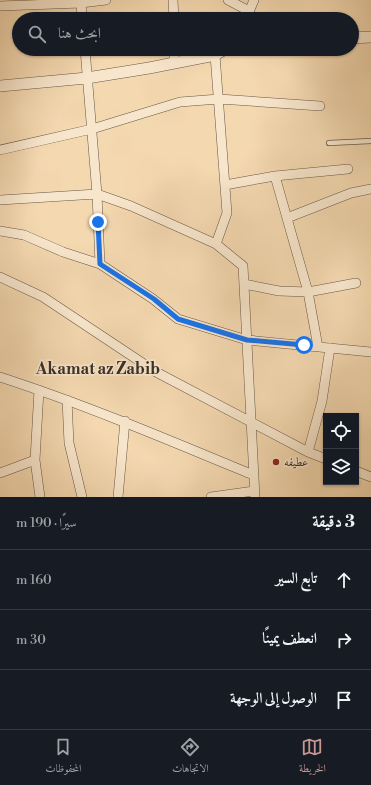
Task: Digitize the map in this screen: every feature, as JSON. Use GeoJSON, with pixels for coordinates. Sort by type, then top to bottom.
{"type":"FeatureCollection","features":[{"type":"Feature","properties":{"kind":"street"},"geometry":{"type":"LineString","coordinates":[[0,6],[106,0]]}},
{"type":"Feature","properties":{"kind":"street"},"geometry":{"type":"LineString","coordinates":[[173,0],[174,12]]}},
{"type":"Feature","properties":{"kind":"street"},"geometry":{"type":"LineString","coordinates":[[228,0],[244,12]]}},
{"type":"Feature","properties":{"kind":"street"},"geometry":{"type":"LineString","coordinates":[[249,12],[254,0]]}},
{"type":"Feature","properties":{"kind":"street"},"geometry":{"type":"LineString","coordinates":[[81,2],[82,12]]}},
{"type":"Feature","properties":{"kind":"street"},"geometry":{"type":"LineString","coordinates":[[359,38],[371,37]]}},
{"type":"Feature","properties":{"kind":"street"},"geometry":{"type":"LineString","coordinates":[[85,56],[97,194],[100,264]]}},
{"type":"Feature","properties":{"kind":"street"},"geometry":{"type":"LineString","coordinates":[[174,56],[174,63]]}},
{"type":"Feature","properties":{"kind":"street"},"geometry":{"type":"LineString","coordinates":[[0,86],[87,78],[210,56]]}},
{"type":"Feature","properties":{"kind":"street"},"geometry":{"type":"LineString","coordinates":[[215,56],[227,213],[216,244]]}},
{"type":"Feature","properties":{"kind":"street"},"geometry":{"type":"LineString","coordinates":[[0,150],[92,129],[180,102],[219,99],[320,106]]}},
{"type":"Feature","properties":{"kind":"street"},"geometry":{"type":"LineString","coordinates":[[225,185],[275,176],[348,169]]}},
{"type":"Feature","properties":{"kind":"street"},"geometry":{"type":"LineString","coordinates":[[275,176],[308,292],[318,347]]}},
{"type":"Feature","properties":{"kind":"street"},"geometry":{"type":"LineString","coordinates":[[287,218],[351,193],[371,188]]}},
{"type":"Feature","properties":{"kind":"street"},"geometry":{"type":"LineString","coordinates":[[0,200],[97,194],[131,206],[216,244],[243,266],[254,494],[211,497]]}},
{"type":"Feature","properties":{"kind":"street"},"geometry":{"type":"LineString","coordinates":[[0,231],[24,235],[62,252],[100,264],[154,299],[178,319],[247,340],[371,352]]}},
{"type":"Feature","properties":{"kind":"street"},"geometry":{"type":"LineString","coordinates":[[0,277],[43,297],[156,372],[308,452],[323,458]]}},
{"type":"Feature","properties":{"kind":"street"},"geometry":{"type":"LineString","coordinates":[[244,284],[280,291],[308,292],[356,283]]}},
{"type":"Feature","properties":{"kind":"street"},"geometry":{"type":"LineString","coordinates":[[308,452],[322,401],[330,348]]}},
{"type":"Feature","properties":{"kind":"street"},"geometry":{"type":"LineString","coordinates":[[0,377],[125,421],[253,475]]}},
{"type":"Feature","properties":{"kind":"street"},"geometry":{"type":"LineString","coordinates":[[39,390],[35,460],[40,497]]}},
{"type":"Feature","properties":{"kind":"street"},"geometry":{"type":"LineString","coordinates":[[67,400],[69,443],[82,497]]}},
{"type":"Feature","properties":{"kind":"street"},"geometry":{"type":"LineString","coordinates":[[118,497],[125,421]]}},
{"type":"Feature","properties":{"kind":"street"},"geometry":{"type":"LineString","coordinates":[[0,473],[35,460]]}},
{"type":"Feature","properties":{"kind":"street"},"geometry":{"type":"LineString","coordinates":[[359,472],[371,478]]}},
{"type":"Feature","properties":{"kind":"lane"},"geometry":{"type":"LineString","coordinates":[[329,143],[371,141]]}},
{"type":"Feature","properties":{"kind":"place","name":"عطيفه"},"geometry":{"type":"Point","coordinates":[276,462]}},
{"type":"Feature","properties":{"kind":"district","name":"Akamat az Zabib"},"geometry":{"type":"Point","coordinates":[98,369]}},
{"type":"Feature","properties":{"kind":"route"},"geometry":{"type":"LineString","coordinates":[[98,222],[100,264],[154,299],[178,319],[247,340],[304,345]]}}]}
